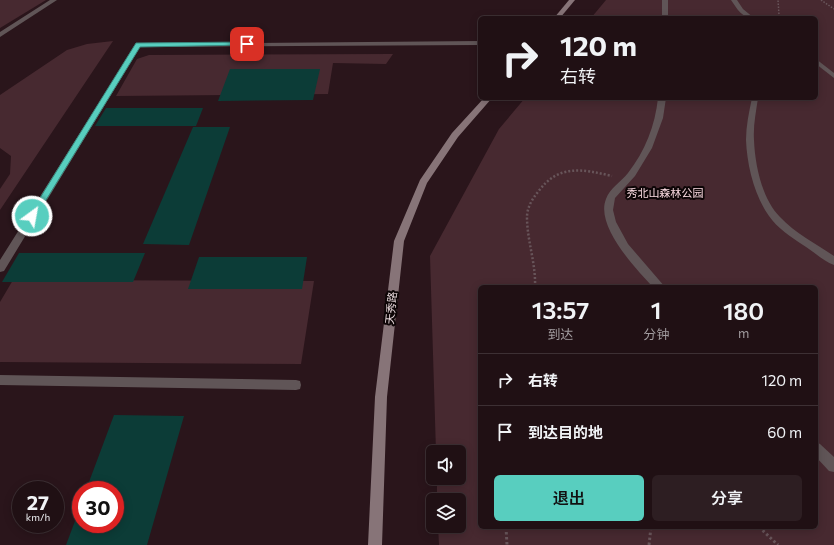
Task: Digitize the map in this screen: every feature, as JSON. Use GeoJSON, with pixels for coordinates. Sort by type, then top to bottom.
{"type":"FeatureCollection","features":[{"type":"Feature","properties":{"kind":"main road"},"geometry":{"type":"LineString","coordinates":[[559,16],[572,0]]}},
{"type":"Feature","properties":{"kind":"main road","name":"天秀路"},"geometry":{"type":"LineString","coordinates":[[375,545],[381,397],[399,240],[423,182],[455,135],[486,100]]}},
{"type":"Feature","properties":{"kind":"street"},"geometry":{"type":"LineString","coordinates":[[0,35],[54,0]]}},
{"type":"Feature","properties":{"kind":"street"},"geometry":{"type":"LineString","coordinates":[[664,0],[665,16]]}},
{"type":"Feature","properties":{"kind":"street"},"geometry":{"type":"LineString","coordinates":[[0,268],[138,45],[478,43]]}},
{"type":"Feature","properties":{"kind":"street"},"geometry":{"type":"LineString","coordinates":[[658,285],[643,271],[627,249],[610,218],[608,211],[610,200],[627,180],[649,146],[659,117],[662,100]]}},
{"type":"Feature","properties":{"kind":"street"},"geometry":{"type":"LineString","coordinates":[[818,450],[834,466]]}},
{"type":"Feature","properties":{"kind":"lane"},"geometry":{"type":"LineString","coordinates":[[734,0],[742,15]]}},
{"type":"Feature","properties":{"kind":"lane"},"geometry":{"type":"LineString","coordinates":[[818,63],[834,76]]}},
{"type":"Feature","properties":{"kind":"lane"},"geometry":{"type":"LineString","coordinates":[[755,100],[750,140],[754,167],[769,212],[776,220],[796,236],[834,261]]}},
{"type":"Feature","properties":{"kind":"lane"},"geometry":{"type":"LineString","coordinates":[[0,380],[296,385]]}},
{"type":"Feature","properties":{"kind":"path"},"geometry":{"type":"LineString","coordinates":[[778,0],[779,15],[778,16]]}},
{"type":"Feature","properties":{"kind":"path"},"geometry":{"type":"LineString","coordinates":[[820,0],[834,9]]}},
{"type":"Feature","properties":{"kind":"path"},"geometry":{"type":"LineString","coordinates":[[535,285],[527,215],[531,202],[540,187],[551,177],[566,170],[588,170],[627,180]]}},
{"type":"Feature","properties":{"kind":"path"},"geometry":{"type":"LineString","coordinates":[[506,529],[507,545]]}},
{"type":"Feature","properties":{"kind":"path"},"geometry":{"type":"LineString","coordinates":[[649,545],[651,529]]}},
{"type":"Feature","properties":{"kind":"path"},"geometry":{"type":"LineString","coordinates":[[760,529],[778,545]]}},
{"type":"Feature","properties":{"kind":"green space"},"geometry":{"type":"Polygon","coordinates":[[[0,0],[46,0],[0,28],[0,0]]]}},
{"type":"Feature","properties":{"kind":"green space","name":"秀北山森林公园"},"geometry":{"type":"Polygon","coordinates":[[[606,0],[834,0],[834,545],[439,545],[438,533],[466,533],[466,493],[437,493],[437,485],[466,485],[466,445],[436,445],[430,256],[499,129],[523,100],[818,100],[818,16],[593,16],[606,0]]]}},
{"type":"Feature","properties":{"kind":"green space"},"geometry":{"type":"Polygon","coordinates":[[[113,41],[0,210],[0,189],[10,174],[11,156],[0,148],[0,95],[67,50],[87,44],[113,41]]]}},
{"type":"Feature","properties":{"kind":"green space"},"geometry":{"type":"Polygon","coordinates":[[[393,54],[386,64],[333,63],[328,94],[116,96],[137,59],[149,55],[393,54]]]}},
{"type":"Feature","properties":{"kind":"green space"},"geometry":{"type":"Polygon","coordinates":[[[13,280],[314,281],[301,364],[0,362],[0,302],[13,280]]]}},
{"type":"Feature","properties":{"kind":"building"},"geometry":{"type":"Polygon","coordinates":[[[230,69],[320,69],[313,100],[218,101],[230,69]]]}},
{"type":"Feature","properties":{"kind":"building"},"geometry":{"type":"Polygon","coordinates":[[[106,108],[203,108],[196,126],[95,126],[106,108]]]}},
{"type":"Feature","properties":{"kind":"building"},"geometry":{"type":"Polygon","coordinates":[[[193,127],[230,127],[189,245],[143,244],[193,127]]]}},
{"type":"Feature","properties":{"kind":"building"},"geometry":{"type":"Polygon","coordinates":[[[19,253],[145,253],[133,282],[2,282],[19,253]]]}},
{"type":"Feature","properties":{"kind":"building"},"geometry":{"type":"Polygon","coordinates":[[[199,257],[307,257],[302,289],[188,289],[199,257]]]}},
{"type":"Feature","properties":{"kind":"building"},"geometry":{"type":"Polygon","coordinates":[[[114,415],[184,416],[147,545],[66,545],[72,529],[72,533],[124,533],[124,481],[89,481],[114,415]]]}},
{"type":"Feature","properties":{"kind":"route"},"geometry":{"type":"LineString","coordinates":[[32,216],[138,45],[247,44]]}}]}
